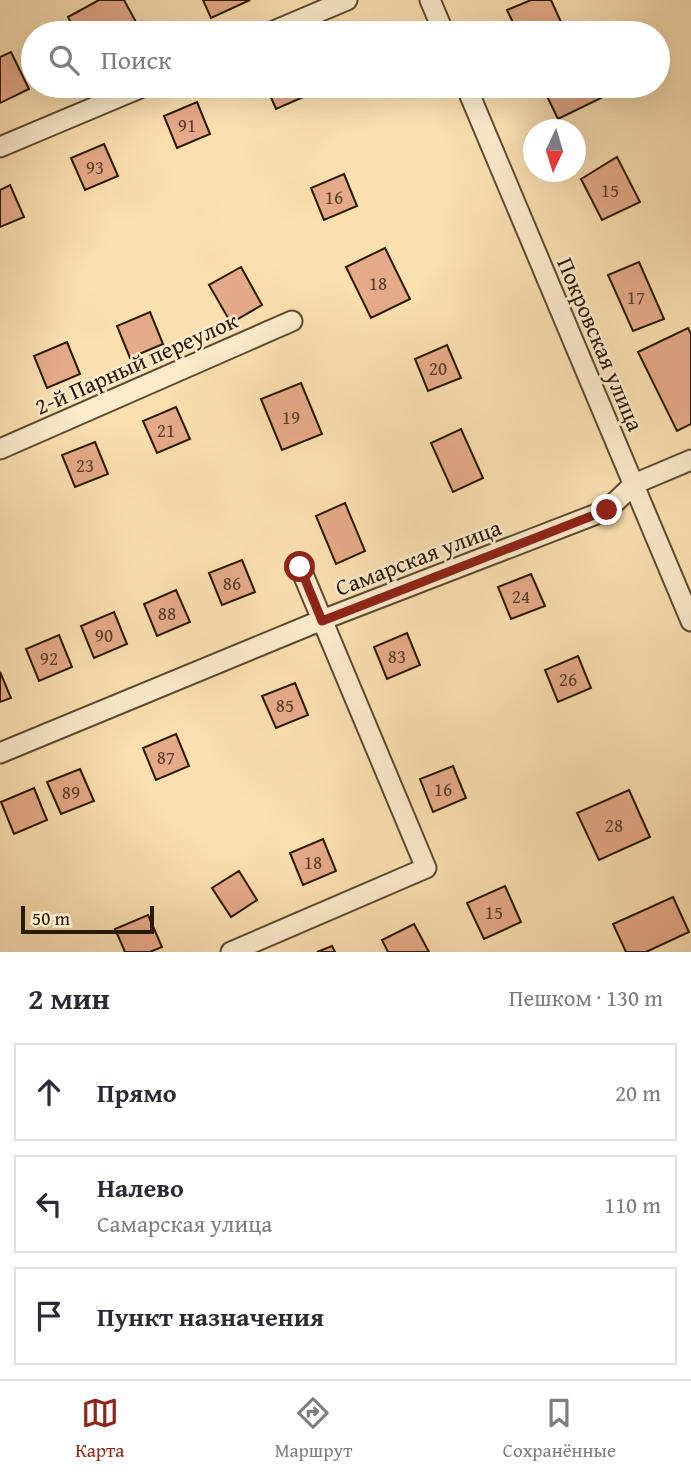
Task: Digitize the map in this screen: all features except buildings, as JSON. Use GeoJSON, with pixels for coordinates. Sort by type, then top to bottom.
{"type":"FeatureCollection","features":[{"type":"Feature","properties":{"kind":"street"},"geometry":{"type":"LineString","coordinates":[[297,21],[347,0]]}},
{"type":"Feature","properties":{"kind":"street"},"geometry":{"type":"LineString","coordinates":[[430,0],[439,21]]}},
{"type":"Feature","properties":{"kind":"street"},"geometry":{"type":"LineString","coordinates":[[0,147],[116,98]]}},
{"type":"Feature","properties":{"kind":"street","name":"Покровская улица"},"geometry":{"type":"LineString","coordinates":[[471,98],[691,621]]}},
{"type":"Feature","properties":{"kind":"street","name":"2-й Парный переулок"},"geometry":{"type":"LineString","coordinates":[[0,449],[292,321]]}},
{"type":"Feature","properties":{"kind":"street","name":"Самарская улица"},"geometry":{"type":"LineString","coordinates":[[0,753],[322,621],[607,510],[634,485],[691,460]]}},
{"type":"Feature","properties":{"kind":"street"},"geometry":{"type":"LineString","coordinates":[[232,952],[426,868],[300,567]]}},
{"type":"Feature","properties":{"kind":"route"},"geometry":{"type":"LineString","coordinates":[[300,567],[322,621],[607,510]]}}]}
